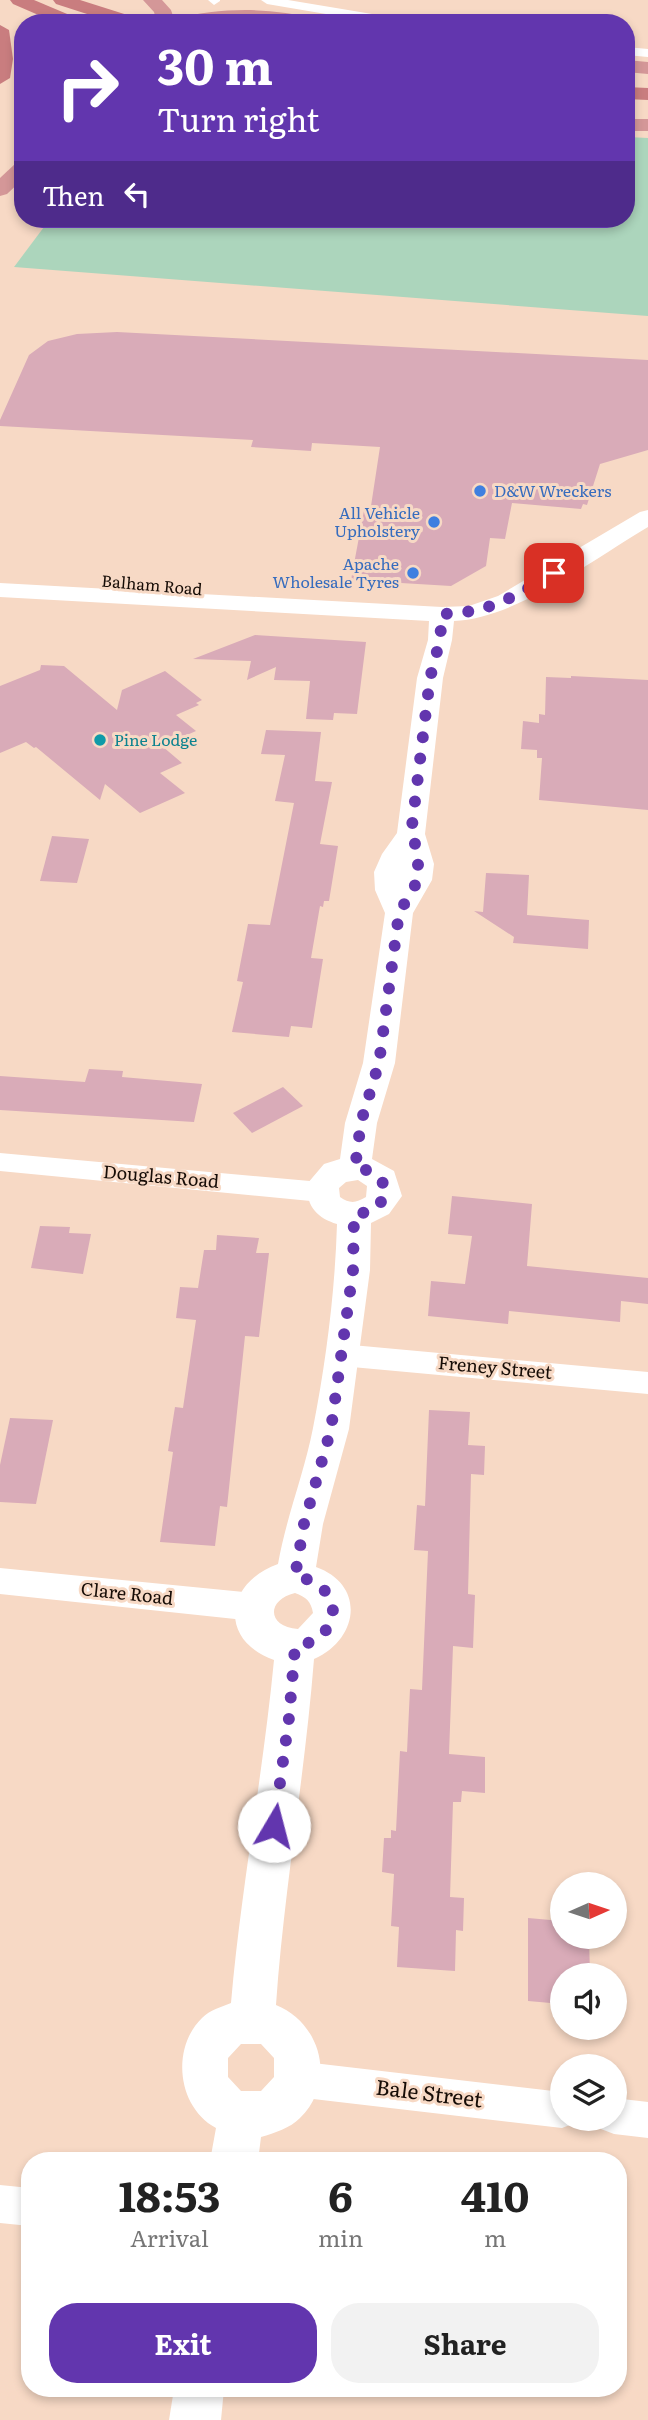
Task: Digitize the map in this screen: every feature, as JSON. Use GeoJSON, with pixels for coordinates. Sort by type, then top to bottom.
{"type":"FeatureCollection","features":[{"type":"Feature","properties":{"kind":"highway"},"geometry":{"type":"LineString","coordinates":[[19,0],[52,14]]}},
{"type":"Feature","properties":{"kind":"highway"},"geometry":{"type":"LineString","coordinates":[[62,0],[107,14]]}},
{"type":"Feature","properties":{"kind":"highway"},"geometry":{"type":"LineString","coordinates":[[152,0],[164,14]]}},
{"type":"Feature","properties":{"kind":"highway"},"geometry":{"type":"LineString","coordinates":[[192,14],[202,10],[212,0],[271,12],[287,7]]}},
{"type":"Feature","properties":{"kind":"highway"},"geometry":{"type":"LineString","coordinates":[[242,14],[287,7]]}},
{"type":"Feature","properties":{"kind":"highway"},"geometry":{"type":"LineString","coordinates":[[0,30],[4,58],[0,78]]}},
{"type":"Feature","properties":{"kind":"highway"},"geometry":{"type":"LineString","coordinates":[[0,190],[14,176]]}},
{"type":"Feature","properties":{"kind":"highway"},"geometry":{"type":"LineString","coordinates":[[0,198],[14,187]]}},
{"type":"Feature","properties":{"kind":"street"},"geometry":{"type":"LineString","coordinates":[[267,0],[287,7],[337,14]]}},
{"type":"Feature","properties":{"kind":"street","name":"Balham Road"},"geometry":{"type":"LineString","coordinates":[[0,590],[442,614],[472,613],[507,601],[648,517]]}},
{"type":"Feature","properties":{"kind":"street","name":"Balham Road"},"geometry":{"type":"LineString","coordinates":[[0,575],[179,586],[303,606]]}},
{"type":"Feature","properties":{"kind":"street"},"geometry":{"type":"LineString","coordinates":[[355,1168],[361,1122],[379,1063],[399,913],[418,880],[418,851],[411,834],[430,678],[440,640],[442,614]]}},
{"type":"Feature","properties":{"kind":"street","name":"Douglas Road"},"geometry":{"type":"LineString","coordinates":[[0,1162],[321,1192]]}},
{"type":"Feature","properties":{"kind":"street"},"geometry":{"type":"LineString","coordinates":[[345,1168],[355,1168],[366,1170],[382,1180],[386,1196],[374,1210],[354,1215],[335,1211],[323,1199],[321,1192],[328,1177],[345,1168]]}},
{"type":"Feature","properties":{"kind":"street"},"geometry":{"type":"LineString","coordinates":[[295,1576],[304,1524],[331,1429],[353,1270],[354,1215]]}},
{"type":"Feature","properties":{"kind":"street","name":"Freney Street"},"geometry":{"type":"LineString","coordinates":[[341,1355],[648,1383]]}},
{"type":"Feature","properties":{"kind":"street"},"geometry":{"type":"LineString","coordinates":[[295,1576],[308,1578],[328,1594],[333,1605],[333,1617],[320,1638],[295,1647],[280,1645],[259,1630],[254,1619],[254,1606],[264,1588],[284,1577],[295,1576]]}},
{"type":"Feature","properties":{"kind":"street","name":"Clare Road"},"geometry":{"type":"LineString","coordinates":[[0,1581],[254,1606]]}},
{"type":"Feature","properties":{"kind":"street"},"geometry":{"type":"LineString","coordinates":[[252,2020],[259,1934],[289,1718],[295,1647]]}},
{"type":"Feature","properties":{"kind":"street"},"geometry":{"type":"LineString","coordinates":[[252,2020],[278,2028],[295,2050],[298,2064],[296,2079],[290,2092],[269,2112],[256,2116],[227,2110],[215,2100],[207,2087],[204,2071],[206,2055],[212,2041],[230,2026],[252,2020]]}},
{"type":"Feature","properties":{"kind":"street","name":"Bale Street"},"geometry":{"type":"LineString","coordinates":[[296,2079],[550,2109]]}},
{"type":"Feature","properties":{"kind":"street"},"geometry":{"type":"LineString","coordinates":[[235,2152],[241,2115]]}},
{"type":"Feature","properties":{"kind":"street"},"geometry":{"type":"LineString","coordinates":[[627,2118],[648,2120]]}},
{"type":"Feature","properties":{"kind":"street"},"geometry":{"type":"LineString","coordinates":[[0,2204],[21,2206]]}},
{"type":"Feature","properties":{"kind":"street"},"geometry":{"type":"LineString","coordinates":[[195,2420],[198,2397]]}},
{"type":"Feature","properties":{"kind":"green space"},"geometry":{"type":"Polygon","coordinates":[[[635,137],[648,138],[648,316],[14,267],[43,228],[635,228],[635,137]]]}},
{"type":"Feature","properties":{"kind":"building"},"geometry":{"type":"Polygon","coordinates":[[[117,332],[648,360],[648,450],[600,464],[587,505],[583,504],[581,509],[512,503],[505,539],[490,538],[486,566],[451,586],[351,580],[365,505],[371,506],[380,447],[312,443],[311,451],[251,447],[253,440],[0,426],[0,420],[29,355],[48,341],[77,334],[117,332]]]}},
{"type":"Feature","properties":{"kind":"building"},"geometry":{"type":"Polygon","coordinates":[[[255,635],[366,642],[357,714],[334,713],[333,720],[306,719],[310,681],[274,680],[276,667],[247,680],[251,661],[193,659],[255,635]]]}},
{"type":"Feature","properties":{"kind":"building","name":"Pine Lodge"},"geometry":{"type":"Polygon","coordinates":[[[41,665],[64,666],[117,710],[122,690],[165,671],[202,700],[196,703],[199,705],[176,715],[196,731],[162,746],[182,763],[160,773],[185,793],[140,813],[105,784],[100,800],[36,747],[26,742],[0,753],[0,686],[40,670],[41,665]]]}},
{"type":"Feature","properties":{"kind":"building"},"geometry":{"type":"Polygon","coordinates":[[[546,677],[648,680],[648,810],[539,800],[542,758],[537,758],[537,750],[521,749],[523,721],[539,723],[539,714],[545,715],[546,677]]]}},
{"type":"Feature","properties":{"kind":"building"},"geometry":{"type":"Polygon","coordinates":[[[266,730],[321,732],[315,781],[332,782],[320,844],[338,846],[329,901],[324,901],[323,907],[320,906],[311,958],[323,959],[312,1028],[291,1026],[289,1037],[232,1032],[243,982],[237,981],[248,924],[270,925],[294,803],[275,801],[285,755],[261,754],[266,730]]]}},
{"type":"Feature","properties":{"kind":"building"},"geometry":{"type":"Polygon","coordinates":[[[52,836],[89,839],[77,883],[40,881],[52,836]]]}},
{"type":"Feature","properties":{"kind":"building"},"geometry":{"type":"Polygon","coordinates":[[[486,873],[529,875],[527,915],[589,920],[588,949],[513,943],[514,937],[474,911],[483,912],[486,873]]]}},
{"type":"Feature","properties":{"kind":"building"},"geometry":{"type":"Polygon","coordinates":[[[89,1069],[123,1071],[122,1077],[202,1084],[194,1122],[0,1110],[0,1076],[85,1082],[89,1069]]]}},
{"type":"Feature","properties":{"kind":"building"},"geometry":{"type":"Polygon","coordinates":[[[283,1087],[303,1106],[252,1133],[233,1113],[283,1087]]]}},
{"type":"Feature","properties":{"kind":"building"},"geometry":{"type":"Polygon","coordinates":[[[452,1196],[532,1204],[527,1266],[648,1278],[648,1304],[621,1301],[620,1322],[509,1311],[508,1324],[428,1316],[431,1281],[465,1284],[472,1236],[448,1234],[452,1196]]]}},
{"type":"Feature","properties":{"kind":"building"},"geometry":{"type":"Polygon","coordinates":[[[40,1226],[70,1227],[69,1233],[91,1234],[83,1274],[31,1268],[40,1226]]]}},
{"type":"Feature","properties":{"kind":"building"},"geometry":{"type":"Polygon","coordinates":[[[217,1235],[259,1238],[256,1253],[269,1253],[259,1337],[245,1336],[227,1507],[220,1506],[215,1546],[160,1542],[173,1452],[168,1451],[175,1407],[183,1408],[196,1320],[176,1318],[180,1287],[198,1288],[204,1250],[216,1250],[217,1235]]]}},
{"type":"Feature","properties":{"kind":"building"},"geometry":{"type":"Polygon","coordinates":[[[429,1410],[470,1412],[468,1445],[485,1446],[484,1475],[471,1474],[468,1594],[475,1595],[473,1648],[453,1646],[449,1754],[485,1757],[485,1793],[462,1791],[461,1802],[453,1802],[450,1897],[464,1898],[463,1931],[456,1930],[455,1971],[397,1967],[399,1927],[391,1926],[394,1874],[382,1872],[384,1838],[391,1838],[391,1830],[396,1831],[400,1751],[407,1752],[410,1689],[422,1690],[428,1551],[414,1550],[417,1505],[425,1506],[429,1410]]]}},
{"type":"Feature","properties":{"kind":"building"},"geometry":{"type":"Polygon","coordinates":[[[10,1418],[53,1420],[36,1504],[0,1502],[0,1465],[10,1418]]]}},
{"type":"Feature","properties":{"kind":"building"},"geometry":{"type":"Polygon","coordinates":[[[528,1918],[550,1920],[550,1950],[589,1950],[590,1963],[550,1963],[550,2003],[528,2001],[528,1918]]]}},
{"type":"Feature","properties":{"kind":"place","name":"D&W Wreckers"},"geometry":{"type":"Point","coordinates":[480,491]}},
{"type":"Feature","properties":{"kind":"place","name":"All Vehicle Upholstery"},"geometry":{"type":"Point","coordinates":[434,522]}},
{"type":"Feature","properties":{"kind":"place","name":"Apache Wholesale Tyres"},"geometry":{"type":"Point","coordinates":[413,573]}},
{"type":"Feature","properties":{"kind":"place","name":"Pine Lodge"},"geometry":{"type":"Point","coordinates":[100,740]}},
{"type":"Feature","properties":{"kind":"route"},"geometry":{"type":"LineString","coordinates":[[274,1826],[289,1718],[295,1647],[320,1638],[333,1617],[333,1605],[320,1585],[308,1578],[295,1576],[304,1524],[331,1429],[353,1270],[354,1215],[374,1210],[386,1196],[382,1180],[375,1174],[355,1168],[355,1159],[361,1122],[379,1063],[399,913],[411,897],[418,880],[420,864],[411,834],[430,678],[440,640],[442,614],[472,613],[495,606],[554,573]]}}]}
